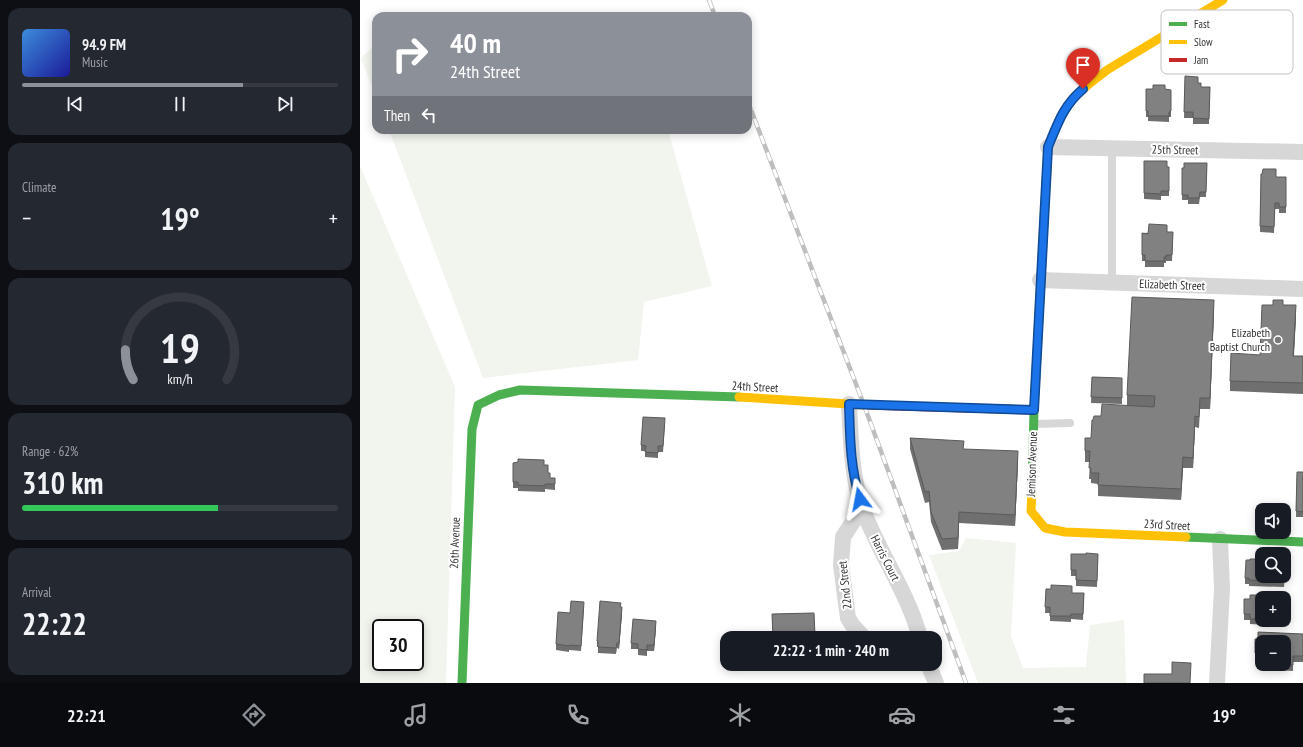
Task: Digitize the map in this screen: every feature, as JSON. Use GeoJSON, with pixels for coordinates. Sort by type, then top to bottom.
{"type":"FeatureCollection","features":[{"type":"Feature","properties":{"kind":"street","name":"Jemison Avenue"},"geometry":{"type":"LineString","coordinates":[[1206,10],[1223,0]]}},
{"type":"Feature","properties":{"kind":"street","name":"Jemison Avenue"},"geometry":{"type":"LineString","coordinates":[[1035,516],[1030,511],[1033,424],[1048,147],[1062,112],[1075,96],[1090,82],[1107,70],[1161,37]]}},
{"type":"Feature","properties":{"kind":"street","name":"25th Street"},"geometry":{"type":"LineString","coordinates":[[1048,147],[1303,152]]}},
{"type":"Feature","properties":{"kind":"street","name":"Elizabeth Street"},"geometry":{"type":"LineString","coordinates":[[1040,280],[1303,289]]}},
{"type":"Feature","properties":{"kind":"street","name":"24th Street"},"geometry":{"type":"LineString","coordinates":[[478,405],[499,395],[520,390],[731,397],[849,404],[1034,410]]}},
{"type":"Feature","properties":{"kind":"street","name":"Harris Court"},"geometry":{"type":"LineString","coordinates":[[849,404],[851,449],[857,490],[862,508],[917,625],[918,631]]}},
{"type":"Feature","properties":{"kind":"street","name":"26th Avenue"},"geometry":{"type":"LineString","coordinates":[[462,683],[472,429],[478,405]]}},
{"type":"Feature","properties":{"kind":"street","name":"22nd Street"},"geometry":{"type":"LineString","coordinates":[[858,631],[848,618],[841,565],[844,537],[862,508]]}},
{"type":"Feature","properties":{"kind":"street","name":"23rd Street"},"geometry":{"type":"LineString","coordinates":[[1035,516],[1045,528],[1065,532],[1220,540],[1303,542]]}},
{"type":"Feature","properties":{"kind":"street"},"geometry":{"type":"LineString","coordinates":[[1217,683],[1222,589],[1220,540]]}},
{"type":"Feature","properties":{"kind":"street"},"geometry":{"type":"LineString","coordinates":[[931,671],[936,683]]}},
{"type":"Feature","properties":{"kind":"lane"},"geometry":{"type":"LineString","coordinates":[[1112,148],[1112,282]]}},
{"type":"Feature","properties":{"kind":"lane"},"geometry":{"type":"LineString","coordinates":[[1033,424],[1070,423]]}},
{"type":"Feature","properties":{"kind":"shaded area"},"geometry":{"type":"Polygon","coordinates":[[[372,48],[372,87],[361,58],[372,48]]]}},
{"type":"Feature","properties":{"kind":"shaded area"},"geometry":{"type":"Polygon","coordinates":[[[391,134],[669,134],[712,286],[644,302],[638,360],[483,378],[391,134]]]}},
{"type":"Feature","properties":{"kind":"shaded area"},"geometry":{"type":"Polygon","coordinates":[[[360,166],[455,387],[446,683],[360,683],[360,166]]]}},
{"type":"Feature","properties":{"kind":"shaded area"},"geometry":{"type":"Polygon","coordinates":[[[966,538],[1016,543],[1011,636],[1023,668],[1086,667],[1090,625],[1124,620],[1126,683],[978,683],[929,555],[959,551],[966,538]]]}},
{"type":"Feature","properties":{"kind":"building"},"geometry":{"type":"Polygon","coordinates":[[[1185,76],[1198,77],[1198,83],[1201,83],[1201,87],[1210,87],[1209,119],[1193,118],[1193,112],[1184,112],[1185,76]]]}},
{"type":"Feature","properties":{"kind":"building"},"geometry":{"type":"Polygon","coordinates":[[[1153,85],[1165,85],[1165,89],[1171,90],[1171,111],[1169,112],[1169,116],[1148,116],[1148,111],[1146,111],[1146,89],[1153,89],[1153,85]]]}},
{"type":"Feature","properties":{"kind":"building"},"geometry":{"type":"Polygon","coordinates":[[[1144,161],[1167,161],[1167,167],[1169,167],[1169,191],[1161,191],[1161,194],[1144,193],[1144,161]]]}},
{"type":"Feature","properties":{"kind":"building"},"geometry":{"type":"Polygon","coordinates":[[[1184,163],[1207,163],[1206,192],[1200,192],[1199,198],[1188,198],[1188,195],[1182,195],[1182,168],[1184,168],[1184,163]]]}},
{"type":"Feature","properties":{"kind":"building"},"geometry":{"type":"Polygon","coordinates":[[[1263,169],[1276,169],[1276,177],[1286,177],[1286,207],[1279,207],[1279,203],[1275,203],[1274,227],[1260,226],[1261,174],[1263,169]]]}},
{"type":"Feature","properties":{"kind":"building"},"geometry":{"type":"Polygon","coordinates":[[[1149,224],[1167,225],[1167,232],[1173,232],[1172,255],[1166,255],[1166,257],[1164,257],[1164,261],[1145,261],[1145,255],[1142,255],[1142,233],[1148,234],[1149,224]]]}},
{"type":"Feature","properties":{"kind":"building"},"geometry":{"type":"Polygon","coordinates":[[[1132,297],[1214,300],[1210,398],[1200,398],[1199,417],[1195,416],[1193,458],[1183,457],[1181,489],[1098,485],[1099,473],[1091,473],[1091,468],[1089,468],[1090,451],[1085,451],[1085,438],[1091,438],[1092,420],[1094,416],[1101,416],[1102,404],[1154,407],[1155,396],[1127,395],[1132,297]]]}},
{"type":"Feature","properties":{"kind":"building","name":"Elizabeth Baptist Church"},"geometry":{"type":"Polygon","coordinates":[[[1273,300],[1283,300],[1283,305],[1296,305],[1293,356],[1303,356],[1303,383],[1230,381],[1231,353],[1260,355],[1262,305],[1273,305],[1273,300]]]}},
{"type":"Feature","properties":{"kind":"building"},"geometry":{"type":"Polygon","coordinates":[[[1092,377],[1122,378],[1122,398],[1091,397],[1092,377]]]}},
{"type":"Feature","properties":{"kind":"building"},"geometry":{"type":"Polygon","coordinates":[[[643,417],[665,418],[663,446],[658,446],[658,453],[645,452],[646,446],[641,445],[643,417]]]}},
{"type":"Feature","properties":{"kind":"building"},"geometry":{"type":"Polygon","coordinates":[[[910,438],[964,441],[963,449],[1018,451],[1015,515],[959,512],[958,538],[942,539],[931,512],[929,491],[925,492],[910,438]]]}},
{"type":"Feature","properties":{"kind":"building"},"geometry":{"type":"Polygon","coordinates":[[[518,459],[544,460],[544,465],[548,465],[548,473],[550,473],[550,478],[555,478],[555,484],[545,484],[545,486],[518,485],[518,482],[513,482],[513,463],[518,462],[518,459]]]}},
{"type":"Feature","properties":{"kind":"building"},"geometry":{"type":"Polygon","coordinates":[[[1297,472],[1303,472],[1303,512],[1296,511],[1297,472]]]}},
{"type":"Feature","properties":{"kind":"building"},"geometry":{"type":"Polygon","coordinates":[[[1071,554],[1098,554],[1097,581],[1076,580],[1076,570],[1071,570],[1071,554]]]}},
{"type":"Feature","properties":{"kind":"building"},"geometry":{"type":"Polygon","coordinates":[[[1255,559],[1255,580],[1245,578],[1246,560],[1255,559]]]}},
{"type":"Feature","properties":{"kind":"building"},"geometry":{"type":"Polygon","coordinates":[[[1051,585],[1072,586],[1072,593],[1084,593],[1083,614],[1071,614],[1071,616],[1050,616],[1050,607],[1045,607],[1046,589],[1051,589],[1051,585]]]}},
{"type":"Feature","properties":{"kind":"building"},"geometry":{"type":"Polygon","coordinates":[[[1250,595],[1255,595],[1255,619],[1250,619],[1250,614],[1244,614],[1244,599],[1250,599],[1250,595]]]}},
{"type":"Feature","properties":{"kind":"building"},"geometry":{"type":"Polygon","coordinates":[[[571,601],[584,602],[581,646],[556,644],[558,612],[570,613],[571,601]]]}},
{"type":"Feature","properties":{"kind":"building"},"geometry":{"type":"Polygon","coordinates":[[[600,601],[621,603],[619,643],[617,643],[616,648],[598,647],[597,641],[600,601]]]}},
{"type":"Feature","properties":{"kind":"building"},"geometry":{"type":"Polygon","coordinates":[[[814,613],[815,631],[773,631],[772,614],[814,613]]]}},
{"type":"Feature","properties":{"kind":"building"},"geometry":{"type":"Polygon","coordinates":[[[633,619],[656,621],[654,645],[647,645],[647,650],[638,649],[638,644],[631,643],[633,619]]]}},
{"type":"Feature","properties":{"kind":"building"},"geometry":{"type":"Polygon","coordinates":[[[1258,632],[1303,634],[1303,656],[1293,656],[1293,665],[1291,665],[1291,635],[1258,635],[1258,632]]]}},
{"type":"Feature","properties":{"kind":"building"},"geometry":{"type":"Polygon","coordinates":[[[1172,662],[1191,663],[1190,683],[1144,683],[1144,674],[1172,674],[1172,662]]]}},
{"type":"Feature","properties":{"kind":"railway"},"geometry":{"type":"LineString","coordinates":[[709,0],[714,12]]}},
{"type":"Feature","properties":{"kind":"railway"},"geometry":{"type":"LineString","coordinates":[[752,112],[864,405],[966,683]]}},
{"type":"Feature","properties":{"kind":"traffic: fast"},"geometry":{"type":"LineString","coordinates":[[1032,491],[1034,410],[1048,147],[1061,116],[1075,96]]}},
{"type":"Feature","properties":{"kind":"traffic: fast"},"geometry":{"type":"LineString","coordinates":[[462,683],[472,429],[478,405],[499,395],[520,390],[739,397]]}},
{"type":"Feature","properties":{"kind":"traffic: fast"},"geometry":{"type":"LineString","coordinates":[[1186,537],[1303,542]]}},
{"type":"Feature","properties":{"kind":"traffic: slow"},"geometry":{"type":"LineString","coordinates":[[1206,10],[1223,0]]}},
{"type":"Feature","properties":{"kind":"traffic: slow"},"geometry":{"type":"LineString","coordinates":[[1075,96],[1107,70],[1161,37]]}},
{"type":"Feature","properties":{"kind":"traffic: slow"},"geometry":{"type":"LineString","coordinates":[[739,397],[864,405]]}},
{"type":"Feature","properties":{"kind":"traffic: slow"},"geometry":{"type":"LineString","coordinates":[[1032,491],[1031,511],[1045,528],[1065,532],[1186,537]]}},
{"type":"Feature","properties":{"kind":"traffic: jam"},"geometry":{"type":"LineString","coordinates":[[864,405],[1034,410]]}},
{"type":"Feature","properties":{"kind":"place","name":"Elizabeth Baptist Church"},"geometry":{"type":"Point","coordinates":[1278,340]}},
{"type":"Feature","properties":{"kind":"route"},"geometry":{"type":"LineString","coordinates":[[860,499],[857,490],[851,449],[849,404],[1034,410],[1048,147],[1062,112],[1083,89]]}}]}
